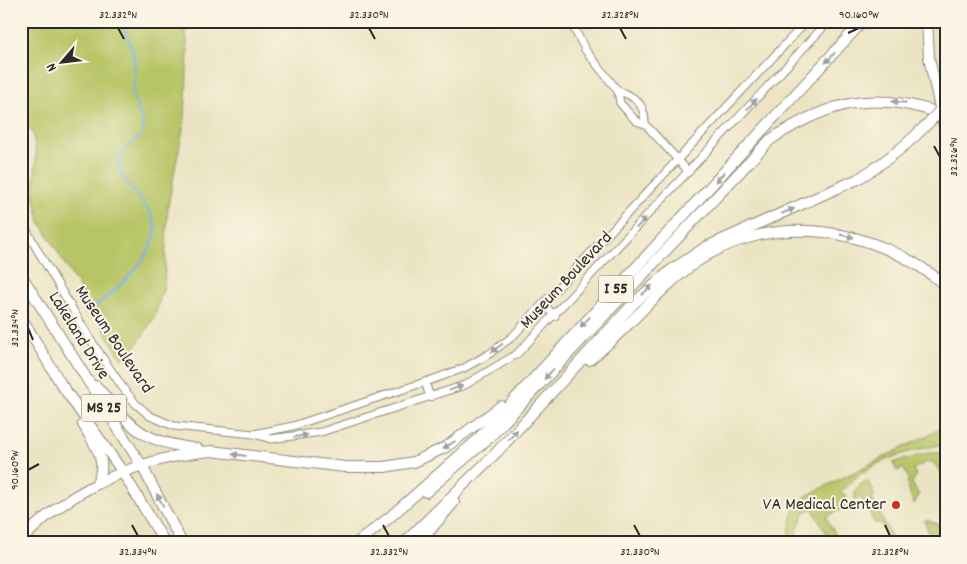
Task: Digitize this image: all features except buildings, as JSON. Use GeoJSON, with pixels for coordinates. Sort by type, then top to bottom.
{"type":"FeatureCollection","features":[{"type":"Feature","properties":{"kind":"highway","name":"I 55"},"geometry":{"type":"LineString","coordinates":[[357,543],[390,517],[476,441],[863,21]]}},
{"type":"Feature","properties":{"kind":"highway"},"geometry":{"type":"LineString","coordinates":[[927,21],[929,58],[946,135]]}},
{"type":"Feature","properties":{"kind":"highway"},"geometry":{"type":"LineString","coordinates":[[390,517],[441,482],[490,437],[770,140],[802,119],[844,105],[864,102],[903,102],[946,115]]}},
{"type":"Feature","properties":{"kind":"highway","name":"I 55"},"geometry":{"type":"LineString","coordinates":[[404,543],[496,454],[634,303],[687,258],[734,233],[858,179],[917,135],[946,102]]}},
{"type":"Feature","properties":{"kind":"highway"},"geometry":{"type":"LineString","coordinates":[[568,376],[606,346],[660,290],[697,262],[728,246],[753,237],[790,231],[831,233],[868,241],[906,258],[946,286]]}},
{"type":"Feature","properties":{"kind":"highway","name":"Lakeland Drive"},"geometry":{"type":"LineString","coordinates":[[21,275],[142,466],[182,543]]}},
{"type":"Feature","properties":{"kind":"highway","name":"MS 25"},"geometry":{"type":"LineString","coordinates":[[21,317],[62,384],[122,471],[165,543]]}},
{"type":"Feature","properties":{"kind":"highway"},"geometry":{"type":"LineString","coordinates":[[75,362],[122,417],[145,436],[167,445],[345,467],[384,467],[414,462],[446,447],[529,383]]}},
{"type":"Feature","properties":{"kind":"highway"},"geometry":{"type":"LineString","coordinates":[[62,384],[102,458],[102,474],[97,483]]}},
{"type":"Feature","properties":{"kind":"highway"},"geometry":{"type":"LineString","coordinates":[[21,541],[37,523],[97,483],[122,471],[191,453],[211,451]]}},
{"type":"Feature","properties":{"kind":"highway"},"geometry":{"type":"LineString","coordinates":[[419,543],[496,454]]}},
{"type":"Feature","properties":{"kind":"street"},"geometry":{"type":"LineString","coordinates":[[570,21],[586,51],[618,91],[620,103],[636,121],[645,124],[688,172]]}},
{"type":"Feature","properties":{"kind":"street","name":"Museum Boulevard"},"geometry":{"type":"LineString","coordinates":[[254,434],[293,426],[464,368],[489,354],[512,337],[808,21]]}},
{"type":"Feature","properties":{"kind":"street","name":"Museum Boulevard"},"geometry":{"type":"LineString","coordinates":[[21,210],[26,229],[92,342],[136,404],[150,416],[174,426],[254,434],[271,439],[321,432],[466,385],[517,354],[555,316],[829,21]]}},
{"type":"Feature","properties":{"kind":"street"},"geometry":{"type":"LineString","coordinates":[[618,91],[631,94],[645,112],[645,124]]}},
{"type":"Feature","properties":{"kind":"street"},"geometry":{"type":"LineString","coordinates":[[544,305],[555,316]]}},
{"type":"Feature","properties":{"kind":"street"},"geometry":{"type":"LineString","coordinates":[[424,382],[430,397]]}},
{"type":"Feature","properties":{"kind":"street"},"geometry":{"type":"LineString","coordinates":[[21,536],[37,523]]}},
{"type":"Feature","properties":{"kind":"green space"},"geometry":{"type":"Polygon","coordinates":[[[21,21],[184,21],[188,50],[185,118],[168,205],[164,286],[154,318],[136,346],[122,360],[40,222],[34,194],[36,155],[33,134],[21,110],[21,21]]]}},
{"type":"Feature","properties":{"kind":"green space"},"geometry":{"type":"Polygon","coordinates":[[[946,426],[946,444],[923,448],[889,459],[867,469],[841,491],[843,495],[845,494],[845,499],[849,505],[826,517],[840,543],[832,543],[812,508],[804,513],[792,543],[787,543],[793,513],[806,496],[946,426]]]}},
{"type":"Feature","properties":{"kind":"green space"},"geometry":{"type":"Polygon","coordinates":[[[946,452],[946,479],[933,462],[927,462],[913,469],[916,475],[912,483],[919,495],[914,504],[907,487],[909,486],[907,481],[909,479],[903,468],[897,471],[893,463],[928,453],[946,452]]]}},
{"type":"Feature","properties":{"kind":"green space"},"geometry":{"type":"Polygon","coordinates":[[[867,481],[874,491],[872,492],[875,497],[872,499],[895,543],[885,543],[883,540],[888,537],[880,522],[875,524],[861,497],[856,501],[857,489],[867,481]]]}},
{"type":"Feature","properties":{"kind":"green space"},"geometry":{"type":"Polygon","coordinates":[[[927,520],[940,525],[937,529],[944,543],[934,543],[924,521],[927,520]]]}},
{"type":"Feature","properties":{"kind":"waterway"},"geometry":{"type":"LineString","coordinates":[[85,313],[121,285],[133,272],[152,244],[155,230],[153,218],[126,181],[119,165],[118,155],[142,135],[143,123],[132,94],[135,78],[134,55],[121,21]]}},
{"type":"Feature","properties":{"kind":"place","name":"VA Medical Center"},"geometry":{"type":"Point","coordinates":[896,505]}}]}
